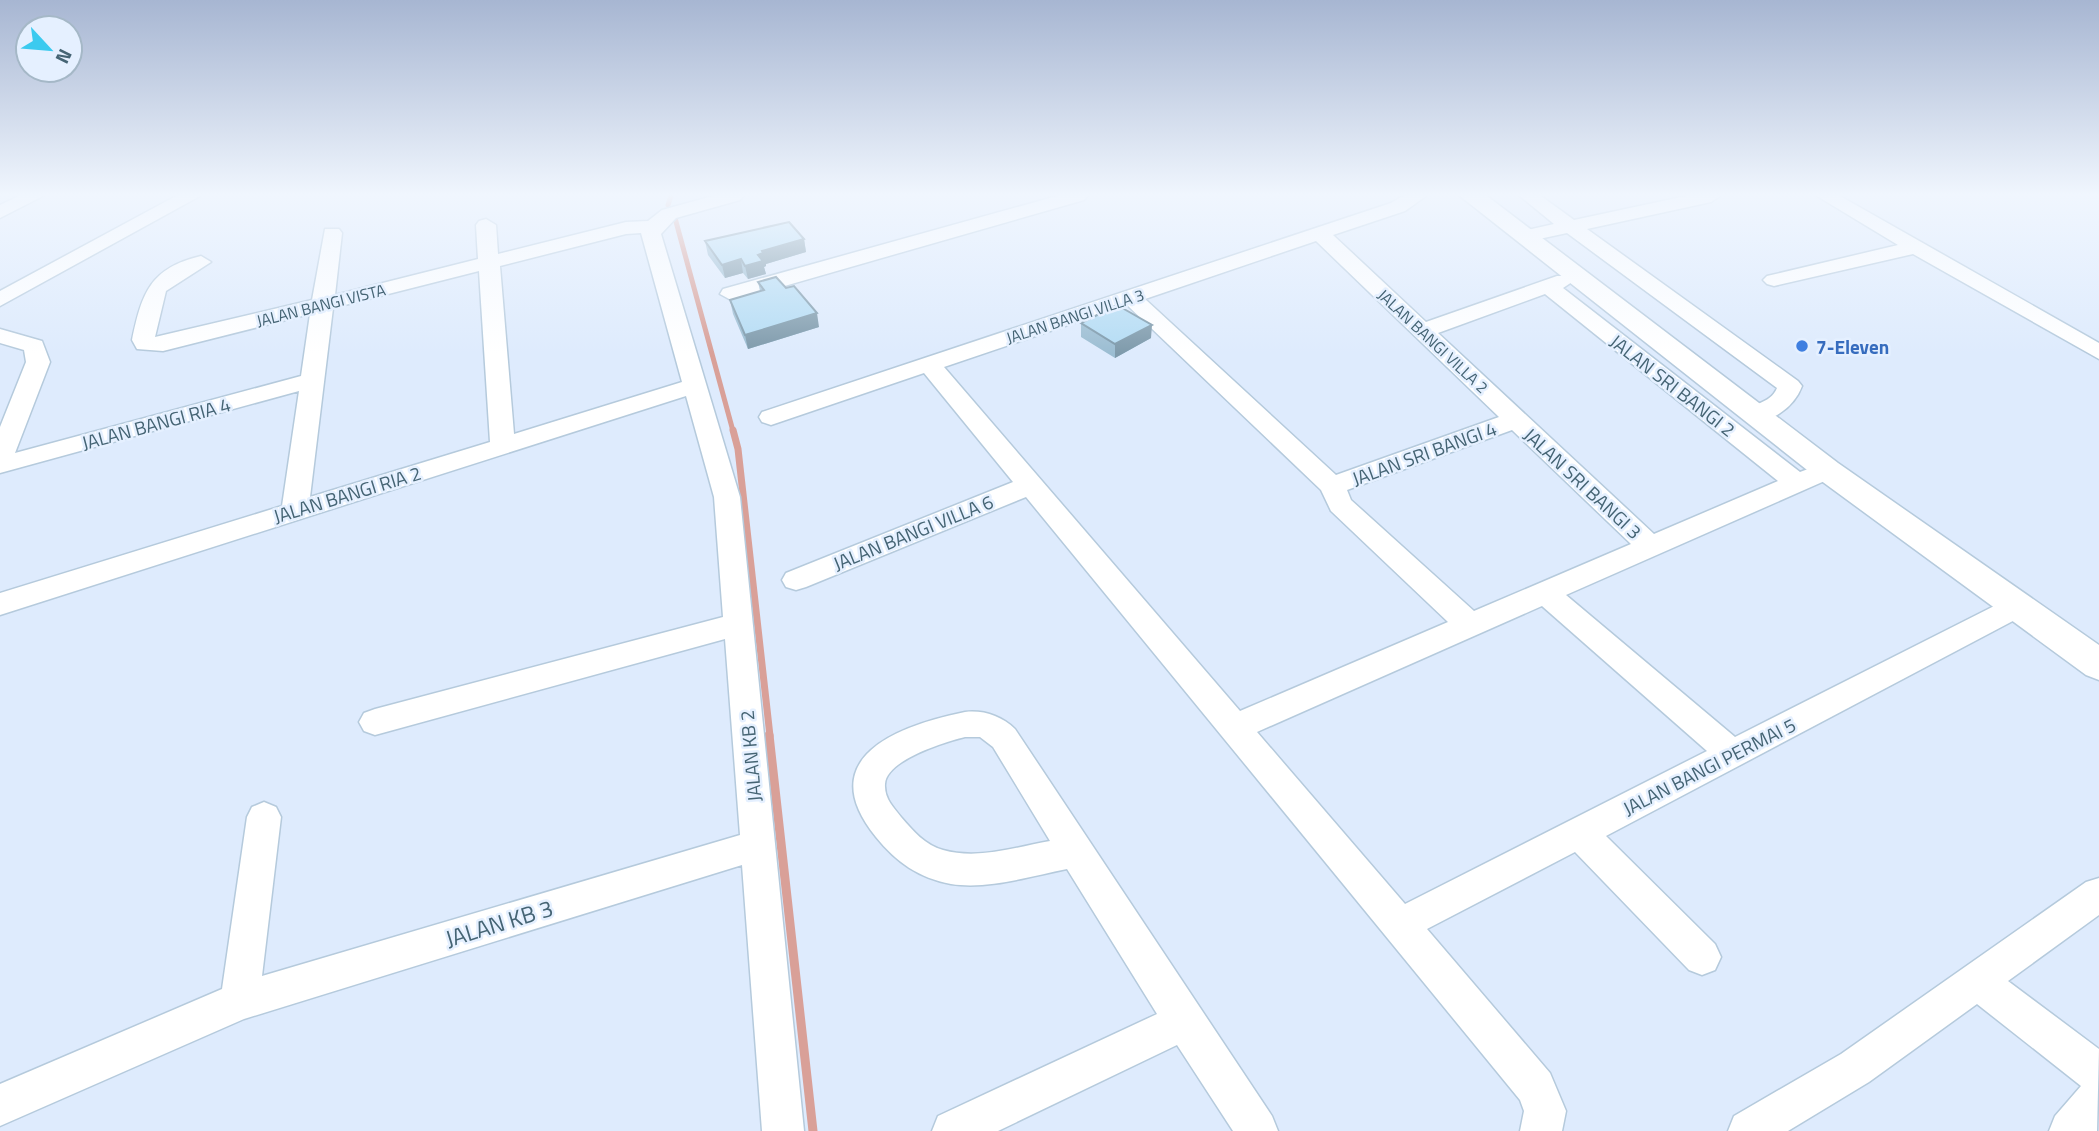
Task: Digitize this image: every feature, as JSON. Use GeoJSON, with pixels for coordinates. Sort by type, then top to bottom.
{"type":"FeatureCollection","features":[{"type":"Feature","properties":{"kind":"street"},"geometry":{"type":"LineString","coordinates":[[0,300],[94,249]]}},
{"type":"Feature","properties":{"kind":"street"},"geometry":{"type":"LineString","coordinates":[[295,510],[330,249]]}},
{"type":"Feature","properties":{"kind":"street"},"geometry":{"type":"LineString","coordinates":[[488,249],[503,446]]}},
{"type":"Feature","properties":{"kind":"street","name":"JALAN BANGI VISTA"},"geometry":{"type":"LineString","coordinates":[[201,262],[170,275],[154,289],[143,340],[152,345],[544,249]]}},
{"type":"Feature","properties":{"kind":"street","name":"JALAN KB 2"},"geometry":{"type":"LineString","coordinates":[[656,249],[727,497],[783,1131]]}},
{"type":"Feature","properties":{"kind":"street"},"geometry":{"type":"LineString","coordinates":[[731,294],[891,249]]}},
{"type":"Feature","properties":{"kind":"street","name":"JALAN BANGI VILLA 3"},"geometry":{"type":"LineString","coordinates":[[771,417],[1273,249]]}},
{"type":"Feature","properties":{"kind":"street","name":"JALAN BANGI VILLA 2"},"geometry":{"type":"LineString","coordinates":[[1336,249],[1516,419]]}},
{"type":"Feature","properties":{"kind":"street"},"geometry":{"type":"LineString","coordinates":[[1536,249],[1563,281],[1754,415],[2099,665]]}},
{"type":"Feature","properties":{"kind":"street"},"geometry":{"type":"LineString","coordinates":[[1602,249],[1790,386],[1783,402],[1754,415]]}},
{"type":"Feature","properties":{"kind":"street"},"geometry":{"type":"LineString","coordinates":[[1774,280],[1907,249]]}},
{"type":"Feature","properties":{"kind":"street"},"geometry":{"type":"LineString","coordinates":[[1918,249],[2099,352]]}},
{"type":"Feature","properties":{"kind":"street"},"geometry":{"type":"LineString","coordinates":[[1422,331],[1563,281]]}},
{"type":"Feature","properties":{"kind":"street","name":"JALAN SRI BANGI 2"},"geometry":{"type":"LineString","coordinates":[[1563,281],[1797,483]]}},
{"type":"Feature","properties":{"kind":"street"},"geometry":{"type":"LineString","coordinates":[[1131,297],[1332,486],[1333,495],[1340,505],[1470,625]]}},
{"type":"Feature","properties":{"kind":"street"},"geometry":{"type":"LineString","coordinates":[[0,336],[33,346],[38,362],[0,458]]}},
{"type":"Feature","properties":{"kind":"street"},"geometry":{"type":"LineString","coordinates":[[929,364],[1535,1087],[1545,1111],[1541,1131]]}},
{"type":"Feature","properties":{"kind":"street","name":"JALAN BANGI RIA 4"},"geometry":{"type":"LineString","coordinates":[[0,466],[313,380]]}},
{"type":"Feature","properties":{"kind":"street","name":"JALAN BANGI RIA 2"},"geometry":{"type":"LineString","coordinates":[[0,604],[694,386]]}},
{"type":"Feature","properties":{"kind":"street","name":"JALAN SRI BANGI 4"},"geometry":{"type":"LineString","coordinates":[[1332,486],[1516,419]]}},
{"type":"Feature","properties":{"kind":"street","name":"JALAN SRI BANGI 3"},"geometry":{"type":"LineString","coordinates":[[1516,419],[1650,547]]}},
{"type":"Feature","properties":{"kind":"street"},"geometry":{"type":"LineString","coordinates":[[1234,728],[1827,470]]}},
{"type":"Feature","properties":{"kind":"street","name":"JALAN BANGI VILLA 6"},"geometry":{"type":"LineString","coordinates":[[796,580],[1030,485]]}},
{"type":"Feature","properties":{"kind":"street"},"geometry":{"type":"LineString","coordinates":[[1545,593],[1732,753]]}},
{"type":"Feature","properties":{"kind":"street","name":"JALAN BANGI PERMAI 5"},"geometry":{"type":"LineString","coordinates":[[1400,925],[2018,606]]}},
{"type":"Feature","properties":{"kind":"street"},"geometry":{"type":"LineString","coordinates":[[375,722],[738,624]]}},
{"type":"Feature","properties":{"kind":"street"},"geometry":{"type":"LineString","coordinates":[[1076,852],[975,870],[960,870],[926,861],[903,845],[876,810],[869,798],[872,775],[878,763],[897,747],[963,724],[978,723],[993,728],[1004,738],[1076,852],[1183,1022],[1257,1131]]}},
{"type":"Feature","properties":{"kind":"street"},"geometry":{"type":"LineString","coordinates":[[240,1002],[264,817]]}},
{"type":"Feature","properties":{"kind":"street"},"geometry":{"type":"LineString","coordinates":[[1579,832],[1702,957]]}},
{"type":"Feature","properties":{"kind":"street","name":"JALAN KB 3"},"geometry":{"type":"LineString","coordinates":[[0,1105],[240,1002],[758,845]]}},
{"type":"Feature","properties":{"kind":"street"},"geometry":{"type":"LineString","coordinates":[[1749,1131],[1855,1068],[2099,894]]}},
{"type":"Feature","properties":{"kind":"street"},"geometry":{"type":"LineString","coordinates":[[1977,981],[2099,1074]]}},
{"type":"Feature","properties":{"kind":"street"},"geometry":{"type":"LineString","coordinates":[[953,1131],[1183,1022]]}},
{"type":"Feature","properties":{"kind":"street"},"geometry":{"type":"LineString","coordinates":[[2070,1131],[2099,1096]]}},
{"type":"Feature","properties":{"kind":"building"},"geometry":{"type":"Polygon","coordinates":[[[711,249],[770,249],[758,255],[763,261],[745,266],[741,259],[722,265],[711,249]]]}},
{"type":"Feature","properties":{"kind":"building"},"geometry":{"type":"Polygon","coordinates":[[[776,277],[786,288],[794,286],[817,313],[745,335],[730,300],[764,290],[758,282],[776,277]]]}},
{"type":"Feature","properties":{"kind":"building"},"geometry":{"type":"Polygon","coordinates":[[[1117,305],[1152,325],[1115,344],[1081,323],[1117,305]]]}},
{"type":"Feature","properties":{"kind":"waterway"},"geometry":{"type":"LineString","coordinates":[[683,249],[733,431]]}},
{"type":"Feature","properties":{"kind":"waterway"},"geometry":{"type":"LineString","coordinates":[[733,430],[738,449],[770,736]]}},
{"type":"Feature","properties":{"kind":"waterway"},"geometry":{"type":"LineString","coordinates":[[769,735],[813,1131]]}},
{"type":"Feature","properties":{"kind":"place","name":"7-Eleven"},"geometry":{"type":"Point","coordinates":[1802,346]}}]}
